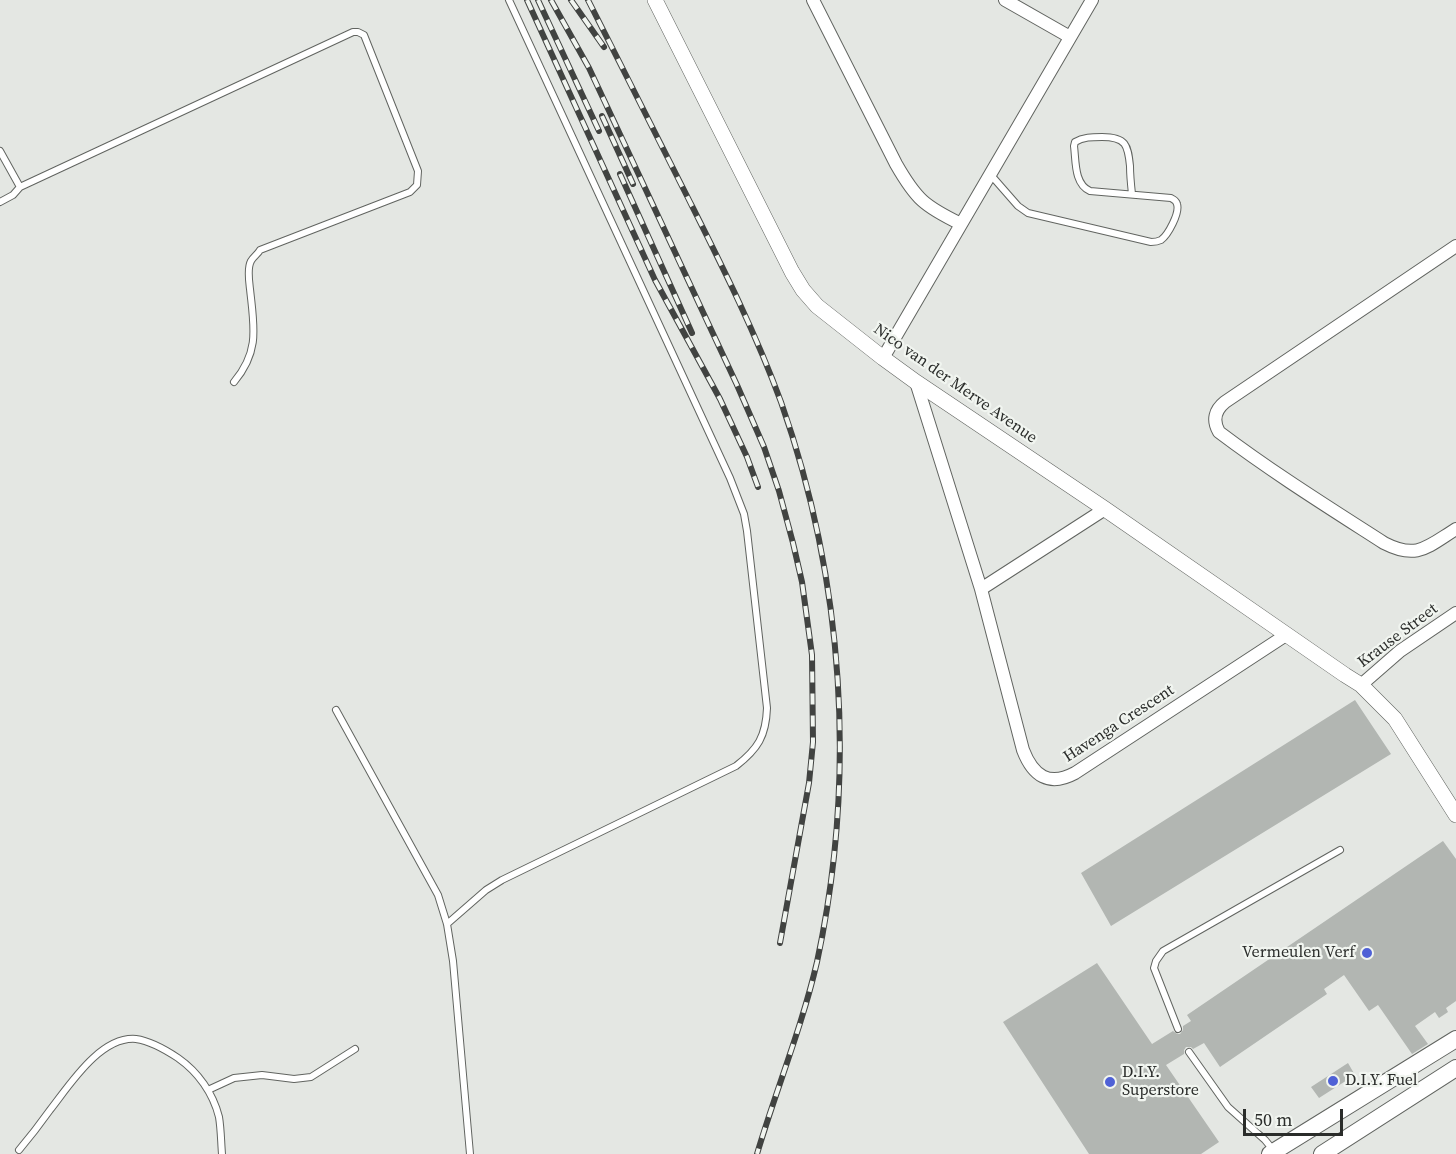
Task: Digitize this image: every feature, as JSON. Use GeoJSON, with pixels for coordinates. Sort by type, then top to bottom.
{"type":"FeatureCollection","features":[{"type":"Feature","properties":{"kind":"main road"},"geometry":{"type":"LineString","coordinates":[[1273,1153],[1456,1039]]}},
{"type":"Feature","properties":{"kind":"main road"},"geometry":{"type":"LineString","coordinates":[[1322,1154],[1456,1068]]}},
{"type":"Feature","properties":{"kind":"street","name":"Nico van der Merve Avenue"},"geometry":{"type":"LineString","coordinates":[[655,0],[792,272],[817,306],[916,382],[1361,685],[1395,719],[1456,815]]}},
{"type":"Feature","properties":{"kind":"street"},"geometry":{"type":"LineString","coordinates":[[813,0],[896,164],[911,189],[930,208],[961,224]]}},
{"type":"Feature","properties":{"kind":"street"},"geometry":{"type":"LineString","coordinates":[[1005,0],[1070,37]]}},
{"type":"Feature","properties":{"kind":"street"},"geometry":{"type":"LineString","coordinates":[[883,358],[1092,0]]}},
{"type":"Feature","properties":{"kind":"street"},"geometry":{"type":"LineString","coordinates":[[1456,246],[1225,402],[1218,409],[1215,418],[1219,432],[1246,452],[1397,550],[1415,552],[1456,529]]}},
{"type":"Feature","properties":{"kind":"street","name":"Havenga Crescent"},"geometry":{"type":"LineString","coordinates":[[916,382],[981,589],[1025,757],[1042,777],[1052,779],[1068,777],[1286,635]]}},
{"type":"Feature","properties":{"kind":"street"},"geometry":{"type":"LineString","coordinates":[[981,589],[1105,509]]}},
{"type":"Feature","properties":{"kind":"street","name":"Krause Street"},"geometry":{"type":"LineString","coordinates":[[1361,685],[1400,651],[1456,613]]}},
{"type":"Feature","properties":{"kind":"lane"},"geometry":{"type":"LineString","coordinates":[[447,924],[486,890],[502,880],[736,766],[760,741],[766,722],[767,708],[750,548],[744,514],[730,478],[509,0]]}},
{"type":"Feature","properties":{"kind":"lane"},"geometry":{"type":"LineString","coordinates":[[0,202],[13,195],[20,187],[352,32],[364,35],[418,171],[417,185],[410,192],[260,250],[250,263],[249,279],[254,337],[252,353],[244,370],[234,382]]}},
{"type":"Feature","properties":{"kind":"lane"},"geometry":{"type":"LineString","coordinates":[[990,174],[1018,206],[1028,213],[1157,242],[1172,227],[1178,210],[1177,203],[1171,198],[1090,191],[1084,189],[1079,182],[1075,142],[1087,137],[1112,137],[1126,144],[1129,151],[1132,194]]}},
{"type":"Feature","properties":{"kind":"lane"},"geometry":{"type":"LineString","coordinates":[[0,151],[20,187]]}},
{"type":"Feature","properties":{"kind":"lane"},"geometry":{"type":"LineString","coordinates":[[336,710],[438,895],[447,924],[453,961],[470,1154]]}},
{"type":"Feature","properties":{"kind":"lane"},"geometry":{"type":"LineString","coordinates":[[1178,1029],[1154,968],[1163,951],[1340,850]]}},
{"type":"Feature","properties":{"kind":"lane"},"geometry":{"type":"LineString","coordinates":[[19,1150],[78,1074],[104,1050],[128,1040],[143,1041],[173,1055],[189,1066],[208,1090],[219,1118],[223,1154]]}},
{"type":"Feature","properties":{"kind":"lane"},"geometry":{"type":"LineString","coordinates":[[208,1090],[234,1078],[262,1075],[294,1079],[311,1077],[355,1050]]}},
{"type":"Feature","properties":{"kind":"lane"},"geometry":{"type":"LineString","coordinates":[[1189,1052],[1228,1107],[1265,1140],[1273,1153]]}},
{"type":"Feature","properties":{"kind":"building"},"geometry":{"type":"Polygon","coordinates":[[[1355,700],[1391,754],[1111,926],[1081,873],[1355,700]]]}},
{"type":"Feature","properties":{"kind":"building"},"geometry":{"type":"Polygon","coordinates":[[[1443,841],[1456,859],[1456,1001],[1446,1008],[1448,1012],[1439,1018],[1435,1012],[1415,1026],[1428,1044],[1412,1054],[1378,1005],[1369,1011],[1344,975],[1324,989],[1327,994],[1220,1067],[1204,1043],[1193,1049],[1186,1047],[1184,1054],[1166,1065],[1219,1142],[1201,1154],[1089,1154],[1003,1022],[1097,963],[1152,1044],[1173,1031],[1180,1034],[1183,1026],[1191,1021],[1187,1015],[1443,841]]]}},
{"type":"Feature","properties":{"kind":"building","name":"D.I.Y. Fuel"},"geometry":{"type":"Polygon","coordinates":[[[1348,1063],[1355,1075],[1319,1098],[1311,1087],[1348,1063]]]}},
{"type":"Feature","properties":{"kind":"railway"},"geometry":{"type":"LineString","coordinates":[[527,0],[655,280],[720,399],[758,487]]}},
{"type":"Feature","properties":{"kind":"railway"},"geometry":{"type":"LineString","coordinates":[[538,0],[599,131]]}},
{"type":"Feature","properties":{"kind":"railway"},"geometry":{"type":"LineString","coordinates":[[551,0],[589,68],[737,385],[764,447],[793,543],[802,582],[812,655],[813,742],[809,783],[780,943]]}},
{"type":"Feature","properties":{"kind":"railway"},"geometry":{"type":"LineString","coordinates":[[571,0],[604,47]]}},
{"type":"Feature","properties":{"kind":"railway"},"geometry":{"type":"LineString","coordinates":[[588,0],[725,272],[771,376],[802,470],[819,539],[831,609],[838,679],[840,750],[837,821],[830,892],[811,986],[757,1154]]}},
{"type":"Feature","properties":{"kind":"railway"},"geometry":{"type":"LineString","coordinates":[[602,116],[633,184]]}},
{"type":"Feature","properties":{"kind":"railway"},"geometry":{"type":"LineString","coordinates":[[620,174],[692,333]]}},
{"type":"Feature","properties":{"kind":"place","name":"Vermeulen Verf"},"geometry":{"type":"Point","coordinates":[1367,953]}},
{"type":"Feature","properties":{"kind":"place","name":"D.I.Y. Fuel"},"geometry":{"type":"Point","coordinates":[1333,1081]}},
{"type":"Feature","properties":{"kind":"place","name":"D.I.Y. Superstore"},"geometry":{"type":"Point","coordinates":[1110,1082]}}]}
